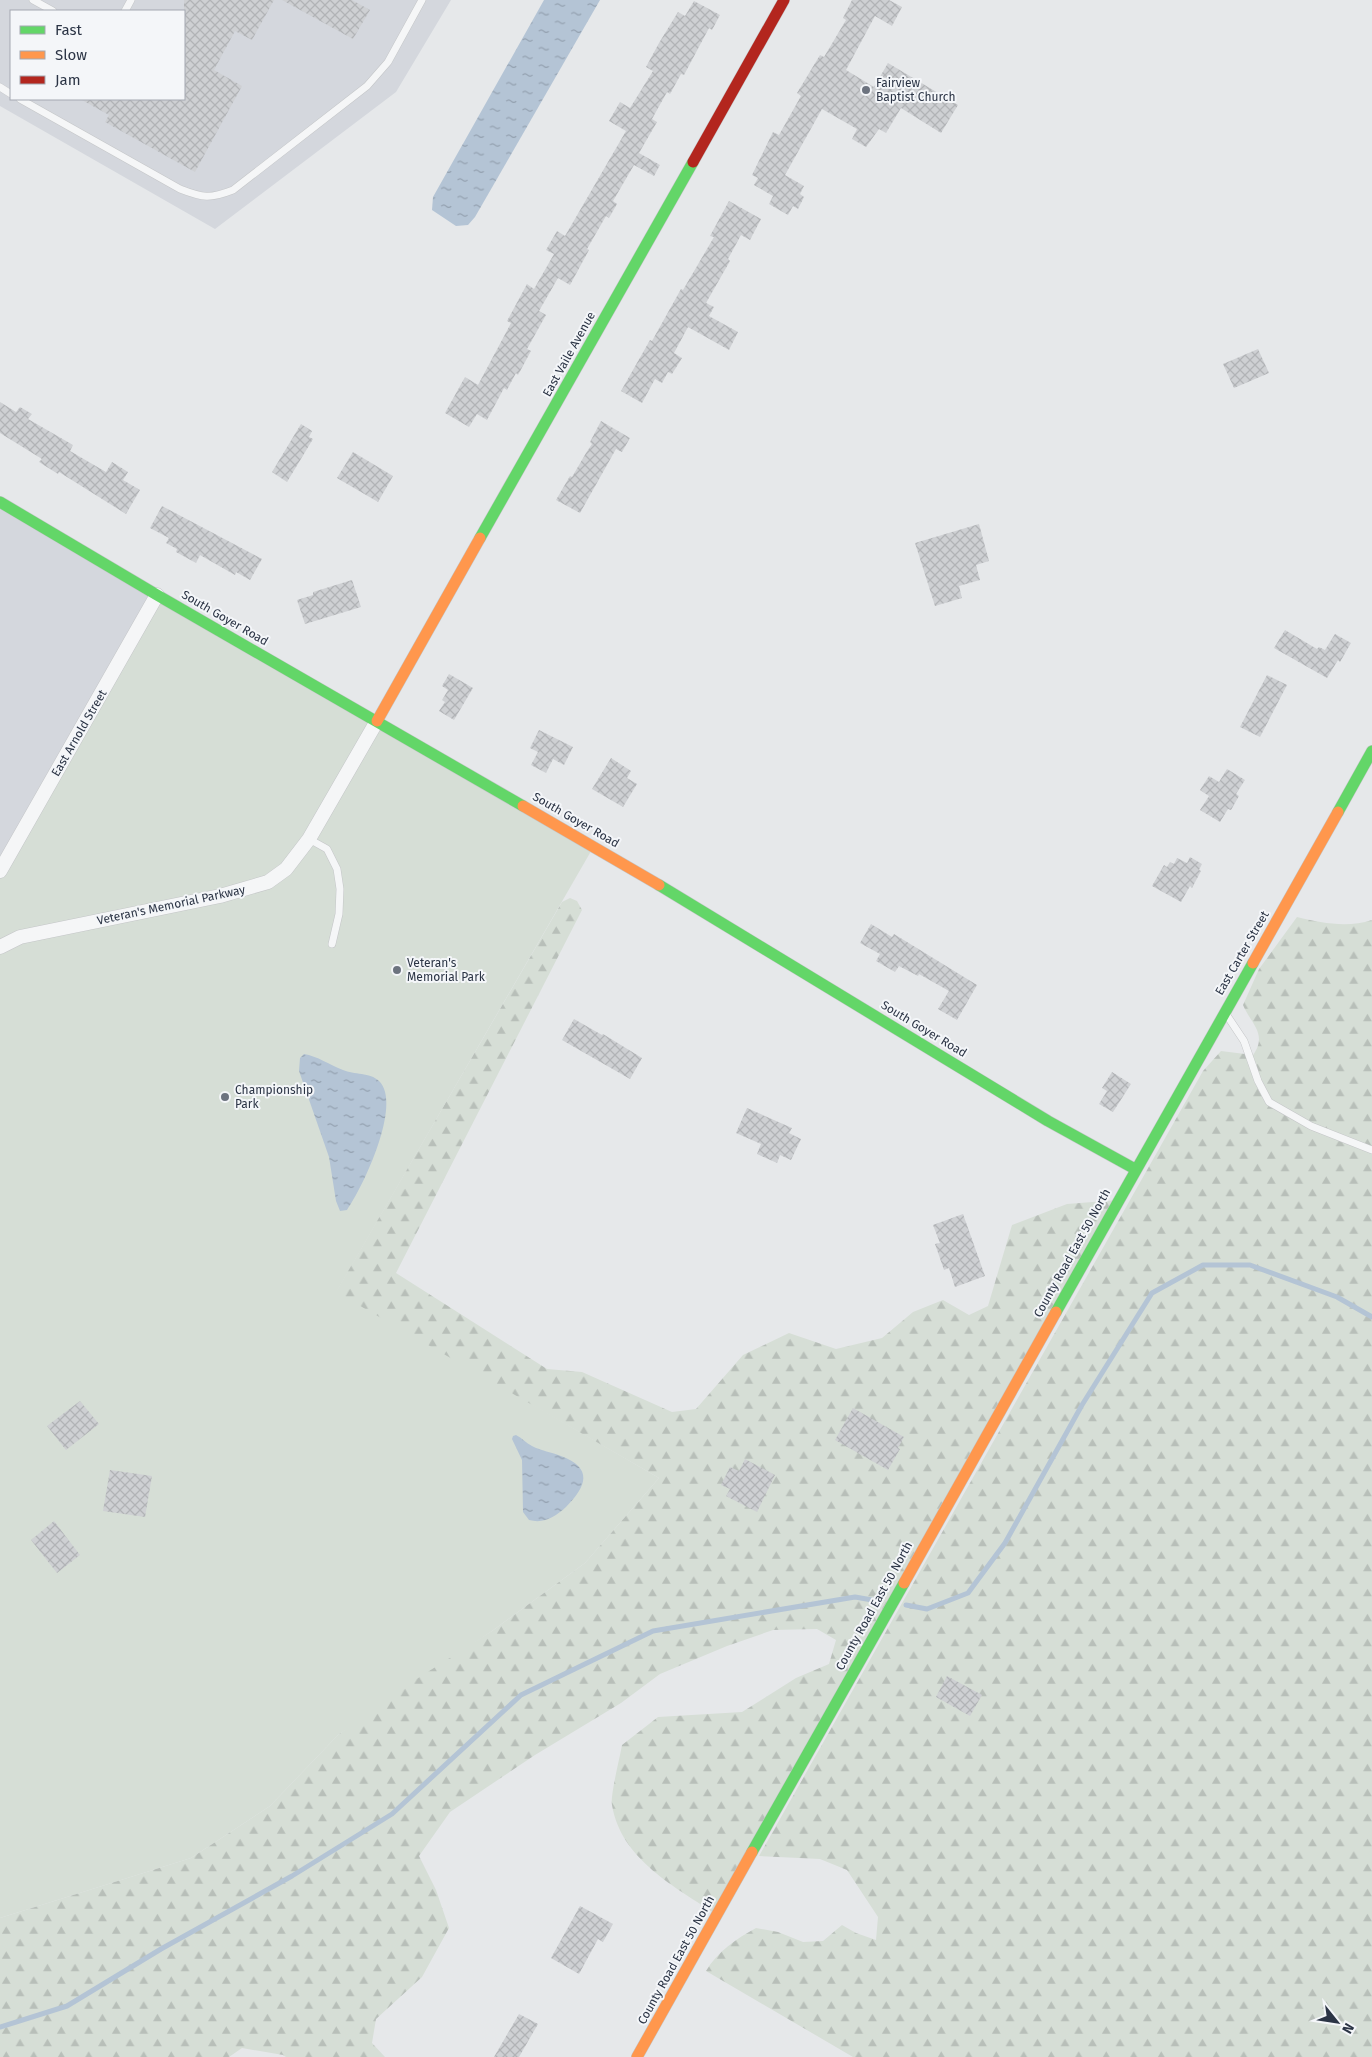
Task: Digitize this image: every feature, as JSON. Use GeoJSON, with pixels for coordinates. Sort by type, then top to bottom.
{"type":"FeatureCollection","features":[{"type":"Feature","properties":{"kind":"street","name":"East Vaile Avenue"},"geometry":{"type":"LineString","coordinates":[[377,722],[784,0]]}},
{"type":"Feature","properties":{"kind":"street","name":"South Goyer Road"},"geometry":{"type":"LineString","coordinates":[[0,502],[594,846],[1048,1121],[1135,1169]]}},
{"type":"Feature","properties":{"kind":"street","name":"East Arnold Street"},"geometry":{"type":"LineString","coordinates":[[0,871],[157,594]]}},
{"type":"Feature","properties":{"kind":"street","name":"Veteran's Memorial Parkway"},"geometry":{"type":"LineString","coordinates":[[0,947],[20,937],[220,896],[268,882],[286,870],[309,838],[377,722]]}},
{"type":"Feature","properties":{"kind":"street","name":"East Carter Street"},"geometry":{"type":"LineString","coordinates":[[1135,1169],[1372,751]]}},
{"type":"Feature","properties":{"kind":"street","name":"County Road East 50 North"},"geometry":{"type":"LineString","coordinates":[[637,2057],[1135,1169]]}},
{"type":"Feature","properties":{"kind":"lane"},"geometry":{"type":"LineString","coordinates":[[33,0],[51,10]]}},
{"type":"Feature","properties":{"kind":"lane"},"geometry":{"type":"LineString","coordinates":[[22,100],[180,189],[201,197],[215,197],[233,190],[367,86],[388,62],[422,0]]}},
{"type":"Feature","properties":{"kind":"lane"},"geometry":{"type":"LineString","coordinates":[[309,838],[327,849],[337,869],[340,889],[339,914],[332,944]]}},
{"type":"Feature","properties":{"kind":"lane"},"geometry":{"type":"LineString","coordinates":[[1225,1011],[1244,1041],[1258,1081],[1269,1102],[1311,1126],[1372,1150]]}},
{"type":"Feature","properties":{"kind":"shaded area"},"geometry":{"type":"Polygon","coordinates":[[[0,0],[451,0],[396,92],[215,229],[0,106],[0,0]]]}},
{"type":"Feature","properties":{"kind":"shaded area"},"geometry":{"type":"Polygon","coordinates":[[[0,502],[157,595],[0,871],[0,502]]]}},
{"type":"Feature","properties":{"kind":"green space","name":"Championship Park"},"geometry":{"type":"Polygon","coordinates":[[[157,595],[594,846],[337,1291],[659,1478],[585,1563],[492,1631],[338,1735],[270,1806],[191,1858],[0,1918],[0,871],[157,595]]]}},
{"type":"Feature","properties":{"kind":"green space"},"geometry":{"type":"Polygon","coordinates":[[[570,898],[577,901],[582,910],[396,1273],[547,1369],[582,1372],[672,1412],[696,1409],[743,1355],[789,1333],[836,1349],[882,1338],[913,1312],[943,1300],[969,1315],[988,1306],[1012,1225],[1067,1204],[1118,1200],[717,1915],[652,1870],[638,1857],[626,1841],[617,1824],[612,1805],[622,1745],[658,1717],[742,1712],[796,1678],[829,1664],[836,1640],[817,1629],[773,1630],[727,1646],[660,1674],[621,1703],[535,1755],[450,1812],[419,1856],[436,1890],[449,1928],[422,1977],[376,2019],[372,2043],[385,2057],[286,2057],[242,2048],[229,2057],[0,2057],[0,1918],[191,1858],[270,1806],[338,1735],[393,1694],[492,1631],[585,1563],[659,1478],[336,1292],[562,902],[570,898]]]}},
{"type":"Feature","properties":{"kind":"green space"},"geometry":{"type":"Polygon","coordinates":[[[1297,917],[1325,923],[1344,924],[1372,920],[1372,2057],[853,2057],[706,1971],[716,1957],[728,1946],[756,1928],[778,1932],[803,1942],[823,1941],[842,1925],[856,1933],[876,1940],[878,1917],[847,1870],[820,1859],[759,1856],[1203,1071],[1221,1051],[1253,1055],[1257,1048],[1259,1035],[1243,1005],[1259,969],[1297,917]]]}},
{"type":"Feature","properties":{"kind":"water"},"geometry":{"type":"Polygon","coordinates":[[[544,0],[600,0],[475,217],[468,225],[456,226],[432,210],[433,197],[544,0]]]}},
{"type":"Feature","properties":{"kind":"water"},"geometry":{"type":"Polygon","coordinates":[[[304,1054],[347,1072],[375,1078],[379,1081],[385,1092],[386,1108],[378,1146],[362,1184],[347,1210],[340,1211],[336,1201],[329,1157],[299,1071],[300,1058],[304,1054]]]}},
{"type":"Feature","properties":{"kind":"water"},"geometry":{"type":"Polygon","coordinates":[[[516,1435],[535,1448],[571,1461],[582,1472],[582,1485],[579,1492],[566,1507],[549,1519],[540,1521],[529,1520],[523,1512],[522,1460],[512,1439],[516,1435]]]}},
{"type":"Feature","properties":{"kind":"building"},"geometry":{"type":"Polygon","coordinates":[[[184,0],[274,0],[252,40],[235,31],[214,70],[242,86],[195,172],[105,122],[109,115],[82,100],[185,100],[184,0]]]}},
{"type":"Feature","properties":{"kind":"building"},"geometry":{"type":"Polygon","coordinates":[[[282,0],[352,0],[370,10],[353,39],[282,0]]]}},
{"type":"Feature","properties":{"kind":"building"},"geometry":{"type":"Polygon","coordinates":[[[852,0],[889,0],[902,7],[892,26],[875,16],[846,70],[874,87],[888,63],[958,105],[941,133],[901,108],[886,133],[879,129],[866,147],[852,139],[857,129],[822,109],[785,175],[804,186],[800,194],[804,197],[798,209],[793,206],[788,215],[769,204],[773,196],[754,185],[758,178],[752,175],[773,132],[779,135],[801,96],[797,93],[820,55],[824,57],[846,20],[843,18],[852,0]]]}},
{"type":"Feature","properties":{"kind":"building"},"geometry":{"type":"Polygon","coordinates":[[[694,1],[720,15],[712,30],[709,28],[684,75],[681,74],[670,94],[667,92],[652,119],[657,122],[639,153],[660,165],[654,176],[634,165],[613,201],[617,204],[609,218],[606,216],[587,249],[589,250],[570,285],[558,278],[539,311],[546,315],[527,349],[531,351],[518,375],[516,373],[507,390],[504,388],[487,420],[477,414],[469,427],[445,413],[465,377],[478,385],[511,323],[507,321],[527,284],[534,289],[554,254],[546,250],[557,231],[565,236],[626,131],[609,121],[620,102],[630,108],[653,71],[646,67],[659,43],[678,12],[685,16],[694,1]]]}},
{"type":"Feature","properties":{"kind":"building"},"geometry":{"type":"Polygon","coordinates":[[[729,201],[761,219],[750,240],[741,235],[728,259],[730,261],[706,303],[714,307],[709,316],[738,332],[729,350],[688,327],[674,353],[682,358],[672,374],[668,372],[662,383],[655,379],[642,403],[621,391],[650,340],[652,341],[681,289],[683,290],[714,237],[710,236],[729,201]]]}},
{"type":"Feature","properties":{"kind":"building"},"geometry":{"type":"Polygon","coordinates":[[[1258,349],[1269,373],[1234,388],[1223,364],[1258,349]]]}},
{"type":"Feature","properties":{"kind":"building"},"geometry":{"type":"Polygon","coordinates":[[[0,402],[16,412],[20,407],[32,414],[28,419],[73,445],[70,451],[106,472],[112,462],[128,472],[123,480],[140,490],[126,514],[59,472],[58,474],[39,462],[42,459],[0,433],[0,402]]]}},
{"type":"Feature","properties":{"kind":"building"},"geometry":{"type":"Polygon","coordinates":[[[601,421],[630,438],[622,452],[616,449],[580,513],[556,500],[592,444],[590,442],[601,421]]]}},
{"type":"Feature","properties":{"kind":"building"},"geometry":{"type":"Polygon","coordinates":[[[301,424],[312,431],[309,437],[313,439],[287,482],[272,472],[301,424]]]}},
{"type":"Feature","properties":{"kind":"building"},"geometry":{"type":"Polygon","coordinates":[[[353,452],[393,476],[378,502],[337,478],[353,452]]]}},
{"type":"Feature","properties":{"kind":"building"},"geometry":{"type":"Polygon","coordinates":[[[162,506],[262,559],[250,580],[236,572],[235,575],[200,555],[196,563],[176,552],[177,549],[166,543],[169,538],[150,528],[162,506]]]}},
{"type":"Feature","properties":{"kind":"building"},"geometry":{"type":"Polygon","coordinates":[[[979,524],[989,561],[976,565],[980,580],[959,586],[962,598],[935,606],[915,543],[979,524]]]}},
{"type":"Feature","properties":{"kind":"building"},"geometry":{"type":"Polygon","coordinates":[[[352,580],[361,607],[305,624],[297,600],[313,595],[313,592],[352,580]]]}},
{"type":"Feature","properties":{"kind":"building"},"geometry":{"type":"Polygon","coordinates":[[[1285,630],[1317,649],[1319,647],[1325,650],[1335,634],[1351,643],[1340,662],[1338,660],[1327,678],[1274,648],[1285,630]]]}},
{"type":"Feature","properties":{"kind":"building"},"geometry":{"type":"Polygon","coordinates":[[[449,674],[473,688],[454,720],[439,711],[445,702],[442,700],[448,690],[442,686],[449,674]]]}},
{"type":"Feature","properties":{"kind":"building"},"geometry":{"type":"Polygon","coordinates":[[[1267,675],[1287,685],[1260,737],[1240,727],[1267,675]]]}},
{"type":"Feature","properties":{"kind":"building"},"geometry":{"type":"Polygon","coordinates":[[[539,730],[573,747],[564,765],[553,759],[546,773],[531,765],[538,752],[530,748],[539,730]]]}},
{"type":"Feature","properties":{"kind":"building"},"geometry":{"type":"Polygon","coordinates":[[[611,758],[631,771],[627,778],[637,784],[623,807],[592,789],[611,758]]]}},
{"type":"Feature","properties":{"kind":"building"},"geometry":{"type":"Polygon","coordinates":[[[1227,769],[1245,780],[1236,794],[1239,796],[1231,810],[1228,809],[1220,822],[1200,810],[1209,796],[1200,790],[1209,776],[1219,782],[1227,769]]]}},
{"type":"Feature","properties":{"kind":"building"},"geometry":{"type":"Polygon","coordinates":[[[1190,857],[1202,864],[1199,870],[1201,871],[1192,888],[1190,886],[1181,902],[1152,886],[1164,865],[1167,867],[1170,862],[1174,864],[1177,858],[1187,863],[1190,857]]]}},
{"type":"Feature","properties":{"kind":"building"},"geometry":{"type":"Polygon","coordinates":[[[871,924],[892,937],[894,934],[977,985],[957,1020],[938,1009],[949,991],[919,974],[918,976],[899,966],[895,972],[876,961],[880,954],[860,943],[871,924]]]}},
{"type":"Feature","properties":{"kind":"building"},"geometry":{"type":"Polygon","coordinates":[[[574,1019],[642,1058],[630,1079],[562,1040],[574,1019]]]}},
{"type":"Feature","properties":{"kind":"building"},"geometry":{"type":"Polygon","coordinates":[[[1112,1072],[1131,1084],[1113,1112],[1099,1104],[1107,1091],[1102,1088],[1112,1072]]]}},
{"type":"Feature","properties":{"kind":"building"},"geometry":{"type":"Polygon","coordinates":[[[747,1108],[792,1128],[789,1133],[801,1139],[791,1160],[780,1155],[777,1163],[757,1154],[761,1144],[736,1133],[747,1108]]]}},
{"type":"Feature","properties":{"kind":"building"},"geometry":{"type":"Polygon","coordinates":[[[963,1214],[985,1276],[955,1287],[949,1268],[944,1270],[935,1244],[940,1243],[933,1225],[963,1214]]]}},
{"type":"Feature","properties":{"kind":"building"},"geometry":{"type":"Polygon","coordinates":[[[80,1401],[99,1424],[66,1450],[47,1426],[80,1401]]]}},
{"type":"Feature","properties":{"kind":"building"},"geometry":{"type":"Polygon","coordinates":[[[853,1408],[904,1437],[898,1448],[900,1449],[888,1470],[835,1440],[853,1408]]]}},
{"type":"Feature","properties":{"kind":"building"},"geometry":{"type":"Polygon","coordinates":[[[745,1459],[775,1475],[757,1512],[726,1496],[730,1489],[721,1485],[730,1467],[739,1471],[745,1459]]]}},
{"type":"Feature","properties":{"kind":"building"},"geometry":{"type":"Polygon","coordinates":[[[110,1470],[152,1476],[145,1517],[103,1511],[110,1470]]]}},
{"type":"Feature","properties":{"kind":"building"},"geometry":{"type":"Polygon","coordinates":[[[54,1521],[80,1555],[57,1573],[31,1540],[54,1521]]]}},
{"type":"Feature","properties":{"kind":"building"},"geometry":{"type":"Polygon","coordinates":[[[947,1676],[982,1695],[970,1716],[936,1697],[947,1676]]]}},
{"type":"Feature","properties":{"kind":"building"},"geometry":{"type":"Polygon","coordinates":[[[580,1906],[613,1924],[603,1942],[598,1939],[579,1974],[551,1958],[580,1906]]]}},
{"type":"Feature","properties":{"kind":"building"},"geometry":{"type":"Polygon","coordinates":[[[519,2014],[538,2024],[519,2057],[494,2057],[519,2014]]]}},
{"type":"Feature","properties":{"kind":"waterway"},"geometry":{"type":"LineString","coordinates":[[906,1605],[927,1609],[968,1593],[1005,1543],[1082,1405],[1152,1293],[1203,1265],[1250,1265],[1337,1297],[1372,1317]]}},
{"type":"Feature","properties":{"kind":"waterway"},"geometry":{"type":"LineString","coordinates":[[0,2027],[67,2006],[161,1949],[292,1876],[392,1814],[521,1695],[653,1631],[855,1597],[878,1601]]}},
{"type":"Feature","properties":{"kind":"traffic: fast"},"geometry":{"type":"LineString","coordinates":[[480,538],[693,162]]}},
{"type":"Feature","properties":{"kind":"traffic: fast"},"geometry":{"type":"LineString","coordinates":[[0,502],[157,595],[523,806]]}},
{"type":"Feature","properties":{"kind":"traffic: fast"},"geometry":{"type":"LineString","coordinates":[[1338,812],[1372,751]]}},
{"type":"Feature","properties":{"kind":"traffic: fast"},"geometry":{"type":"LineString","coordinates":[[659,885],[1048,1121],[1135,1169]]}},
{"type":"Feature","properties":{"kind":"traffic: fast"},"geometry":{"type":"LineString","coordinates":[[1056,1312],[1253,963]]}},
{"type":"Feature","properties":{"kind":"traffic: fast"},"geometry":{"type":"LineString","coordinates":[[752,1852],[904,1583]]}},
{"type":"Feature","properties":{"kind":"traffic: slow"},"geometry":{"type":"LineString","coordinates":[[377,721],[480,538]]}},
{"type":"Feature","properties":{"kind":"traffic: slow"},"geometry":{"type":"LineString","coordinates":[[523,806],[659,885]]}},
{"type":"Feature","properties":{"kind":"traffic: slow"},"geometry":{"type":"LineString","coordinates":[[1253,963],[1338,812]]}},
{"type":"Feature","properties":{"kind":"traffic: slow"},"geometry":{"type":"LineString","coordinates":[[904,1583],[1056,1312]]}},
{"type":"Feature","properties":{"kind":"traffic: slow"},"geometry":{"type":"LineString","coordinates":[[637,2057],[752,1852]]}},
{"type":"Feature","properties":{"kind":"traffic: jam"},"geometry":{"type":"LineString","coordinates":[[693,162],[784,0]]}},
{"type":"Feature","properties":{"kind":"place","name":"Fairview Baptist Church"},"geometry":{"type":"Point","coordinates":[866,90]}},
{"type":"Feature","properties":{"kind":"place","name":"Veteran's Memorial Park"},"geometry":{"type":"Point","coordinates":[397,970]}},
{"type":"Feature","properties":{"kind":"place","name":"Championship Park"},"geometry":{"type":"Point","coordinates":[225,1097]}}]}
